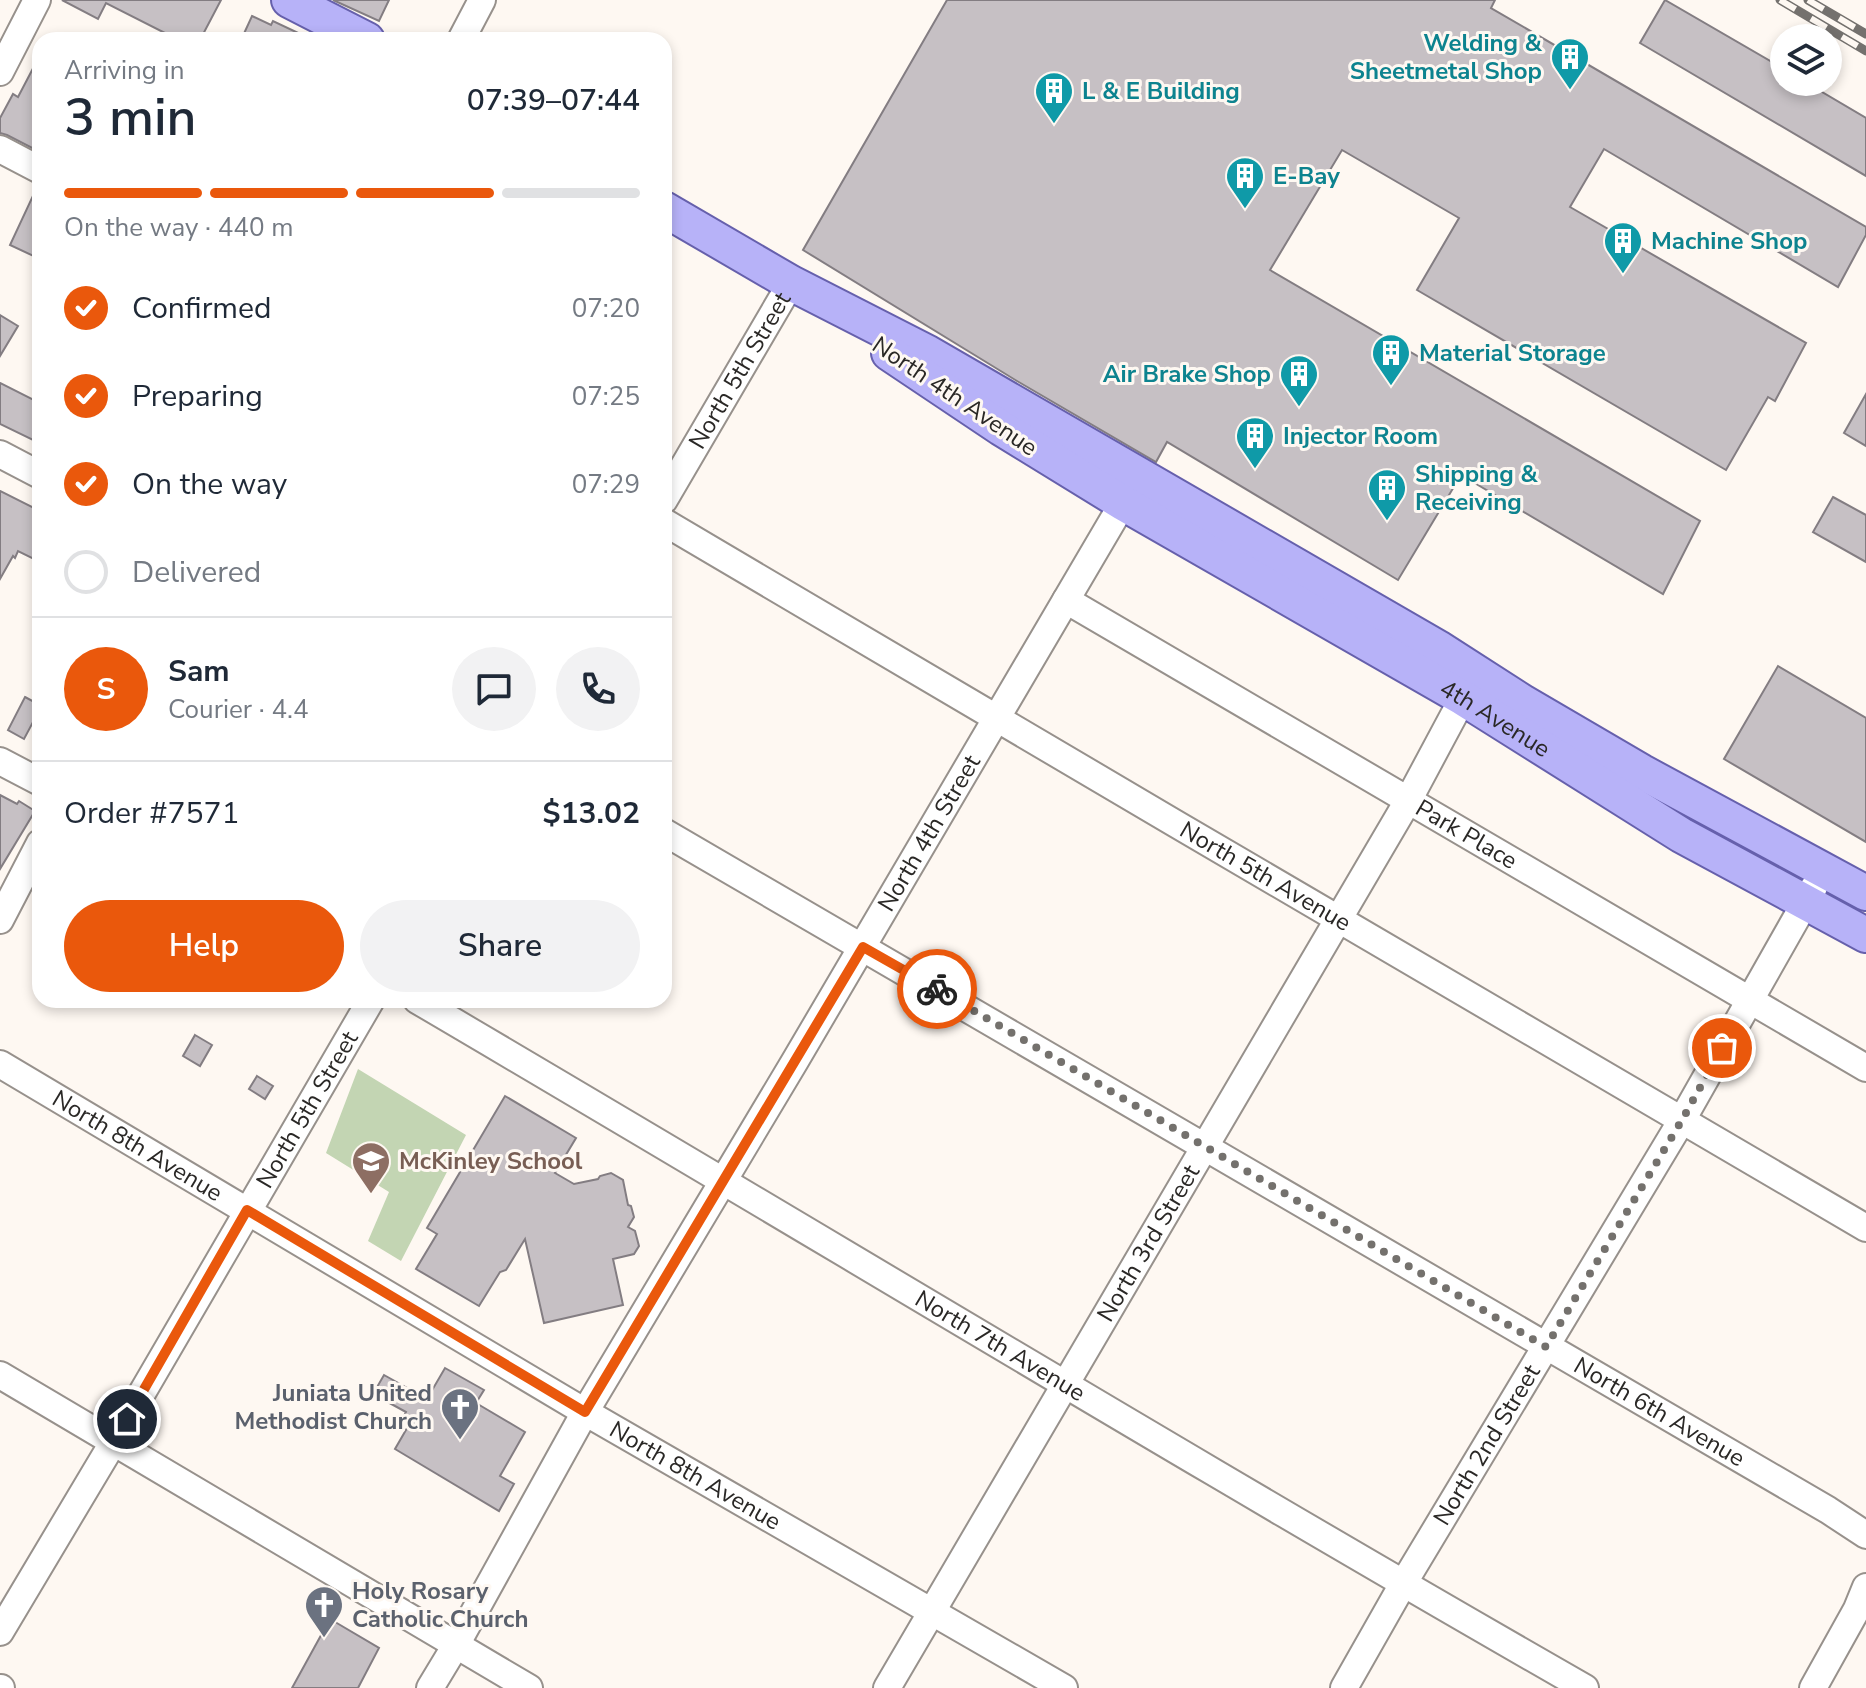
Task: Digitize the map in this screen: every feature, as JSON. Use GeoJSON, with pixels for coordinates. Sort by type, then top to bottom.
{"type":"FeatureCollection","features":[{"type":"Feature","properties":{"kind":"main road"},"geometry":{"type":"LineString","coordinates":[[289,0],[351,32]]}},
{"type":"Feature","properties":{"kind":"main road","name":"North 4th Avenue"},"geometry":{"type":"LineString","coordinates":[[672,214],[791,283],[1001,428],[1131,489]]}},
{"type":"Feature","properties":{"kind":"main road","name":"4th Avenue"},"geometry":{"type":"LineString","coordinates":[[1131,489],[1470,685],[1681,835],[1866,935]]}},
{"type":"Feature","properties":{"kind":"main road","name":"4th Avenue"},"geometry":{"type":"LineString","coordinates":[[1470,685],[1524,703],[1642,772],[1866,893]]}},
{"type":"Feature","properties":{"kind":"street"},"geometry":{"type":"LineString","coordinates":[[0,72],[37,0]]}},
{"type":"Feature","properties":{"kind":"street"},"geometry":{"type":"LineString","coordinates":[[465,32],[482,0]]}},
{"type":"Feature","properties":{"kind":"street"},"geometry":{"type":"LineString","coordinates":[[0,149],[32,166]]}},
{"type":"Feature","properties":{"kind":"street","name":"North 5th Street"},"geometry":{"type":"LineString","coordinates":[[672,486],[791,283]]}},
{"type":"Feature","properties":{"kind":"street"},"geometry":{"type":"LineString","coordinates":[[0,454],[32,471]]}},
{"type":"Feature","properties":{"kind":"street","name":"North 4th Street"},"geometry":{"type":"LineString","coordinates":[[430,1688],[585,1412],[863,947],[1131,489]]}},
{"type":"Feature","properties":{"kind":"street","name":"North 5th Avenue"},"geometry":{"type":"LineString","coordinates":[[672,527],[996,720],[1866,1228]]}},
{"type":"Feature","properties":{"kind":"street","name":"Park Place"},"geometry":{"type":"LineString","coordinates":[[1066,600],[1866,1068]]}},
{"type":"Feature","properties":{"kind":"street","name":"North 3rd Street"},"geometry":{"type":"LineString","coordinates":[[887,1688],[1409,799],[1470,685]]}},
{"type":"Feature","properties":{"kind":"street"},"geometry":{"type":"LineString","coordinates":[[0,761],[32,778]]}},
{"type":"Feature","properties":{"kind":"street","name":"North 6th Avenue"},"geometry":{"type":"LineString","coordinates":[[672,837],[1205,1145],[1866,1535]]}},
{"type":"Feature","properties":{"kind":"street"},"geometry":{"type":"LineString","coordinates":[[0,920],[32,858]]}},
{"type":"Feature","properties":{"kind":"street","name":"North 2nd Street"},"geometry":{"type":"LineString","coordinates":[[1344,1688],[1403,1584],[1682,1120],[1824,870]]}},
{"type":"Feature","properties":{"kind":"street","name":"North 5th Street"},"geometry":{"type":"LineString","coordinates":[[0,1632],[366,1008]]}},
{"type":"Feature","properties":{"kind":"street","name":"North 7th Avenue"},"geometry":{"type":"LineString","coordinates":[[431,1008],[1403,1584],[1585,1688]]}},
{"type":"Feature","properties":{"kind":"street","name":"North 8th Avenue"},"geometry":{"type":"LineString","coordinates":[[0,1064],[585,1412],[1064,1688]]}},
{"type":"Feature","properties":{"kind":"street"},"geometry":{"type":"LineString","coordinates":[[0,1375],[529,1688]]}},
{"type":"Feature","properties":{"kind":"street"},"geometry":{"type":"LineString","coordinates":[[1813,1688],[1866,1587]]}},
{"type":"Feature","properties":{"kind":"green space"},"geometry":{"type":"Polygon","coordinates":[[[358,1069],[466,1135],[401,1261],[368,1241],[389,1192],[326,1153],[358,1069]]]}},
{"type":"Feature","properties":{"kind":"building"},"geometry":{"type":"Polygon","coordinates":[[[62,0],[221,0],[204,32],[163,32],[106,3],[98,19],[62,0]]]}},
{"type":"Feature","properties":{"kind":"building"},"geometry":{"type":"Polygon","coordinates":[[[333,0],[389,0],[379,21],[333,0]]]}},
{"type":"Feature","properties":{"kind":"building"},"geometry":{"type":"Polygon","coordinates":[[[947,0],[1495,0],[1491,8],[1866,227],[1866,235],[1838,287],[1604,149],[1570,207],[1806,343],[1775,401],[1768,397],[1726,470],[1417,290],[1459,218],[1342,150],[1270,270],[1700,521],[1663,594],[1461,475],[1398,580],[1167,442],[1156,462],[803,250],[947,0]]]}},
{"type":"Feature","properties":{"kind":"building"},"geometry":{"type":"Polygon","coordinates":[[[1665,0],[1770,61],[1770,96],[1829,96],[1866,118],[1866,176],[1640,43],[1665,0]]]}},
{"type":"Feature","properties":{"kind":"building"},"geometry":{"type":"Polygon","coordinates":[[[252,16],[271,25],[273,21],[296,32],[245,32],[252,16]]]}},
{"type":"Feature","properties":{"kind":"building"},"geometry":{"type":"Polygon","coordinates":[[[32,70],[32,148],[0,133],[0,118],[13,94],[18,97],[32,70]]]}},
{"type":"Feature","properties":{"kind":"building"},"geometry":{"type":"Polygon","coordinates":[[[32,198],[32,255],[10,245],[32,198]]]}},
{"type":"Feature","properties":{"kind":"building"},"geometry":{"type":"Polygon","coordinates":[[[0,315],[18,326],[0,356],[0,315]]]}},
{"type":"Feature","properties":{"kind":"building"},"geometry":{"type":"Polygon","coordinates":[[[0,383],[32,399],[32,440],[0,424],[0,383]]]}},
{"type":"Feature","properties":{"kind":"building"},"geometry":{"type":"Polygon","coordinates":[[[1866,394],[1866,446],[1844,433],[1866,394]]]}},
{"type":"Feature","properties":{"kind":"building"},"geometry":{"type":"Polygon","coordinates":[[[0,491],[32,507],[32,558],[18,551],[0,579],[0,491]]]}},
{"type":"Feature","properties":{"kind":"building"},"geometry":{"type":"Polygon","coordinates":[[[1833,497],[1866,515],[1866,562],[1813,532],[1833,497]]]}},
{"type":"Feature","properties":{"kind":"building"},"geometry":{"type":"Polygon","coordinates":[[[1778,666],[1866,718],[1866,842],[1724,759],[1778,666]]]}},
{"type":"Feature","properties":{"kind":"building"},"geometry":{"type":"Polygon","coordinates":[[[25,697],[32,701],[32,724],[24,739],[8,730],[25,697]]]}},
{"type":"Feature","properties":{"kind":"building"},"geometry":{"type":"Polygon","coordinates":[[[0,795],[32,809],[32,816],[0,869],[0,795]]]}},
{"type":"Feature","properties":{"kind":"building"},"geometry":{"type":"Polygon","coordinates":[[[195,1035],[212,1045],[200,1066],[183,1056],[195,1035]]]}},
{"type":"Feature","properties":{"kind":"building"},"geometry":{"type":"Polygon","coordinates":[[[257,1076],[273,1086],[265,1099],[249,1089],[257,1076]]]}},
{"type":"Feature","properties":{"kind":"building"},"geometry":{"type":"Polygon","coordinates":[[[505,1096],[576,1138],[555,1173],[574,1184],[611,1173],[623,1180],[634,1217],[628,1227],[635,1231],[639,1246],[634,1254],[613,1259],[623,1305],[544,1323],[525,1239],[479,1306],[416,1269],[437,1234],[427,1228],[505,1096]]]}},
{"type":"Feature","properties":{"kind":"building","name":"Juniata United Methodist Church"},"geometry":{"type":"Polygon","coordinates":[[[445,1368],[484,1390],[476,1403],[525,1432],[500,1476],[514,1484],[499,1511],[395,1449],[410,1423],[403,1418],[406,1412],[373,1394],[384,1375],[427,1399],[445,1368]]]}},
{"type":"Feature","properties":{"kind":"building"},"geometry":{"type":"Polygon","coordinates":[[[330,1619],[379,1648],[358,1688],[292,1688],[330,1619]]]}},
{"type":"Feature","properties":{"kind":"railway"},"geometry":{"type":"LineString","coordinates":[[1780,0],[1866,51]]}},
{"type":"Feature","properties":{"kind":"railway"},"geometry":{"type":"LineString","coordinates":[[1808,0],[1866,34]]}},
{"type":"Feature","properties":{"kind":"way so far"},"geometry":{"type":"LineString","coordinates":[[937,989],[1546,1347],[1722,1048]]}},
{"type":"Feature","properties":{"kind":"place","name":"Welding & Sheetmetal Shop"},"geometry":{"type":"Point","coordinates":[1570,91]}},
{"type":"Feature","properties":{"kind":"place","name":"L & E Building"},"geometry":{"type":"Point","coordinates":[1054,125]}},
{"type":"Feature","properties":{"kind":"place","name":"E-Bay"},"geometry":{"type":"Point","coordinates":[1245,210]}},
{"type":"Feature","properties":{"kind":"place","name":"Machine Shop"},"geometry":{"type":"Point","coordinates":[1623,275]}},
{"type":"Feature","properties":{"kind":"place","name":"Material Storage"},"geometry":{"type":"Point","coordinates":[1391,387]}},
{"type":"Feature","properties":{"kind":"place","name":"Air Brake Shop"},"geometry":{"type":"Point","coordinates":[1299,408]}},
{"type":"Feature","properties":{"kind":"place","name":"Injector Room"},"geometry":{"type":"Point","coordinates":[1255,470]}},
{"type":"Feature","properties":{"kind":"place","name":"Shipping & Receiving"},"geometry":{"type":"Point","coordinates":[1387,522]}},
{"type":"Feature","properties":{"kind":"place","name":"McKinley School"},"geometry":{"type":"Point","coordinates":[371,1195]}},
{"type":"Feature","properties":{"kind":"place","name":"Juniata United Methodist Church"},"geometry":{"type":"Point","coordinates":[460,1441]}},
{"type":"Feature","properties":{"kind":"place","name":"Holy Rosary Catholic Church"},"geometry":{"type":"Point","coordinates":[324,1639]}},
{"type":"Feature","properties":{"kind":"route"},"geometry":{"type":"LineString","coordinates":[[127,1419],[247,1210],[585,1412],[863,947],[937,989]]}}]}
